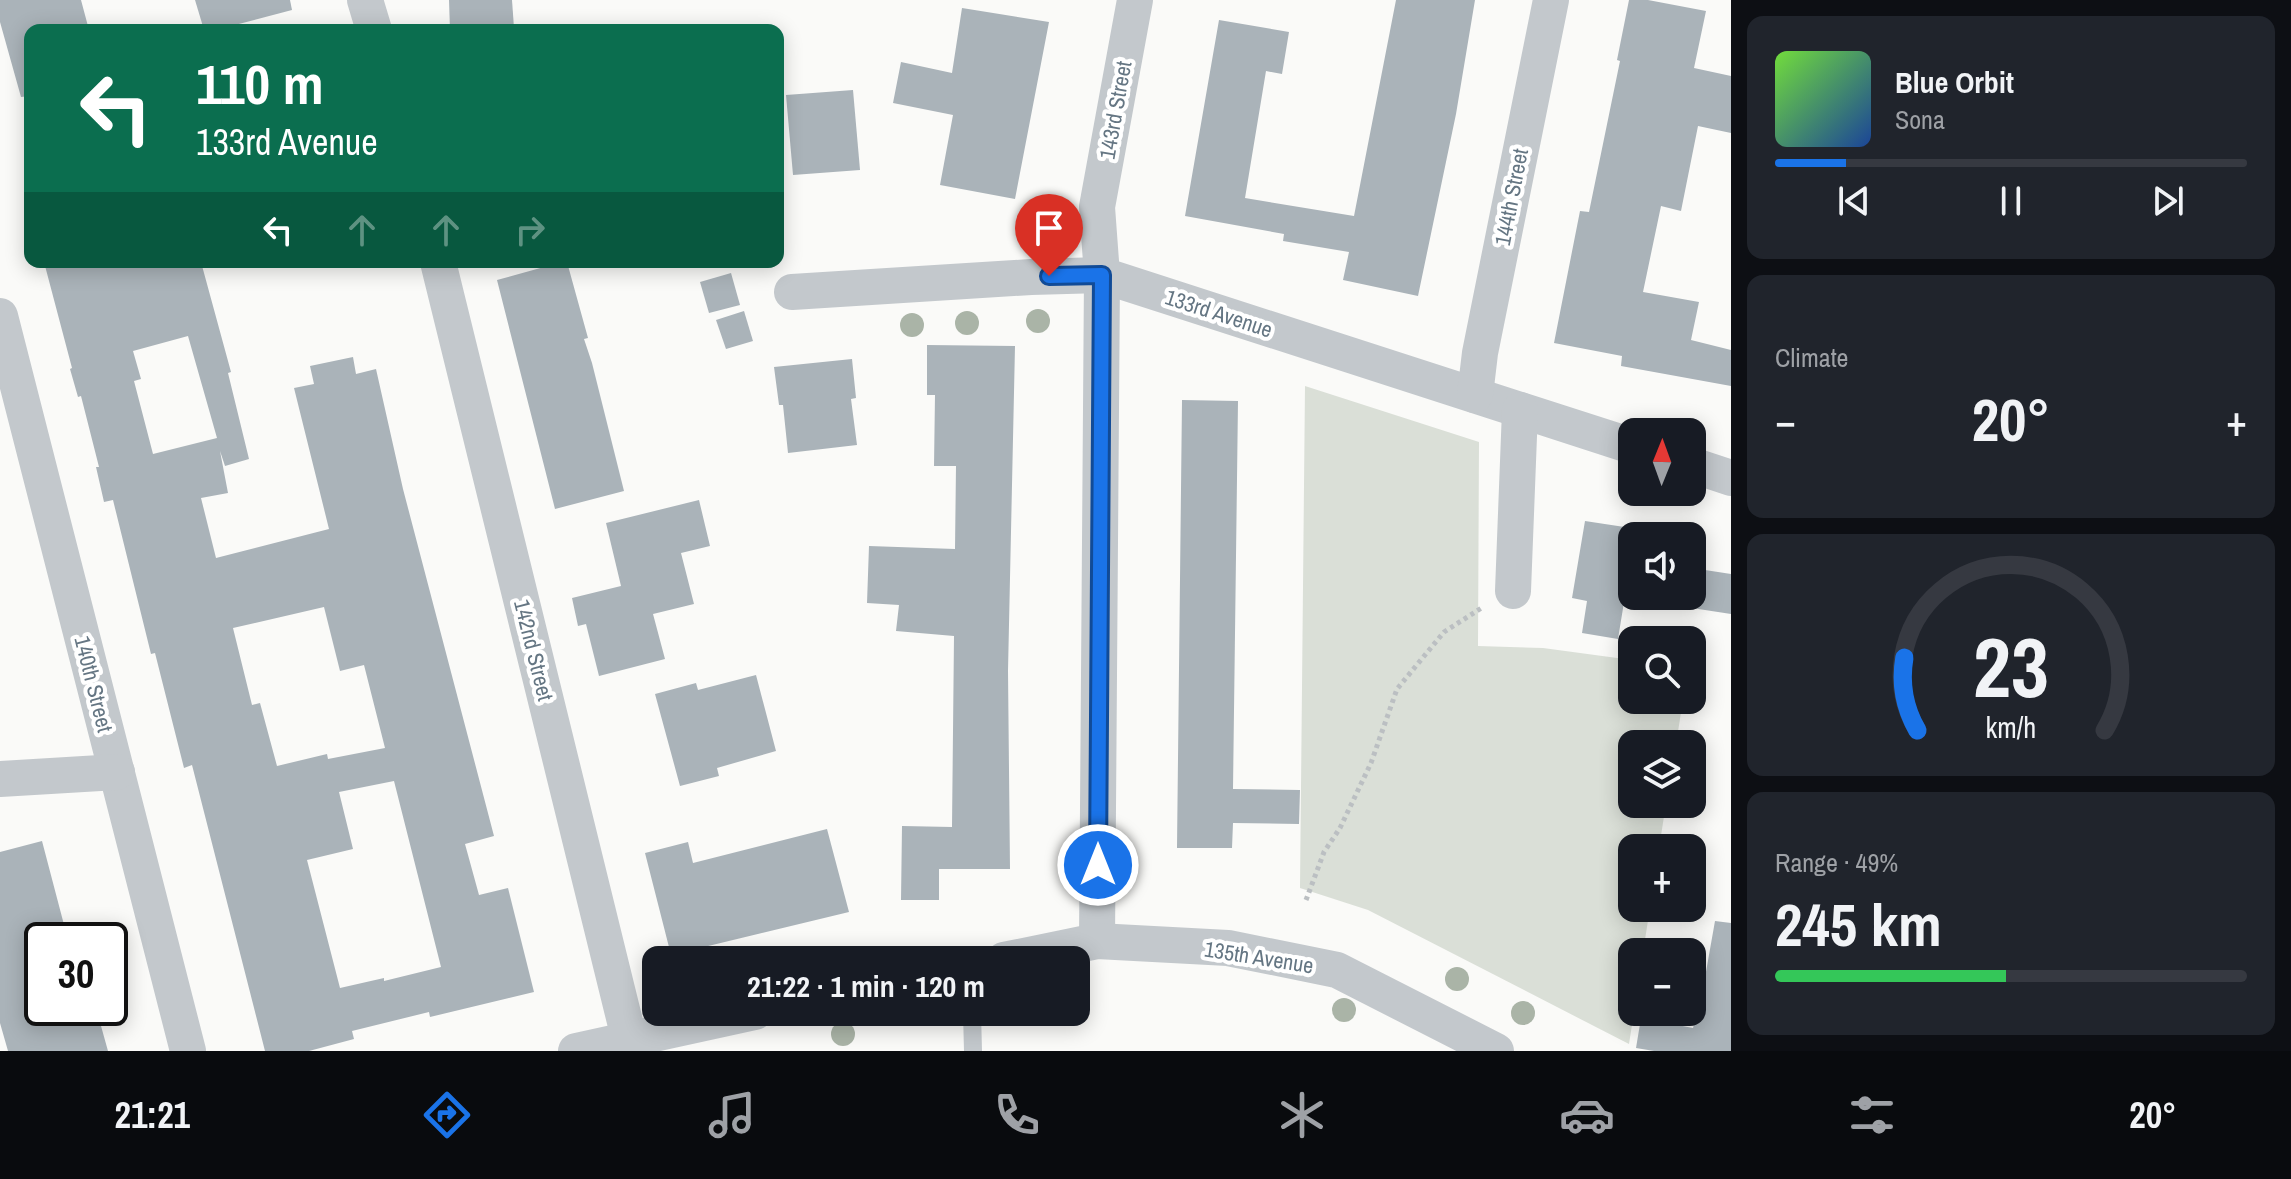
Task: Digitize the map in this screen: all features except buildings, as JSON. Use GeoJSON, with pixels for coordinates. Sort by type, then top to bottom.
{"type":"FeatureCollection","features":[{"type":"Feature","properties":{"kind":"street"},"geometry":{"type":"LineString","coordinates":[[365,0],[372,24]]}},
{"type":"Feature","properties":{"kind":"street","name":"143rd Street"},"geometry":{"type":"LineString","coordinates":[[1097,941],[1102,275],[1097,207],[1135,0]]}},
{"type":"Feature","properties":{"kind":"street","name":"144th Street"},"geometry":{"type":"LineString","coordinates":[[1475,395],[1480,353],[1551,0]]}},
{"type":"Feature","properties":{"kind":"street","name":"142nd Street"},"geometry":{"type":"LineString","coordinates":[[439,268],[629,1038]]}},
{"type":"Feature","properties":{"kind":"street","name":"133rd Avenue"},"geometry":{"type":"LineString","coordinates":[[792,292],[1102,275],[1618,442]]}},
{"type":"Feature","properties":{"kind":"street","name":"140th Street"},"geometry":{"type":"LineString","coordinates":[[0,316],[188,1051]]}},
{"type":"Feature","properties":{"kind":"street"},"geometry":{"type":"LineString","coordinates":[[1499,599],[1520,410]]}},
{"type":"Feature","properties":{"kind":"street"},"geometry":{"type":"LineString","coordinates":[[1706,470],[1731,478]]}},
{"type":"Feature","properties":{"kind":"street"},"geometry":{"type":"LineString","coordinates":[[0,779],[117,772]]}},
{"type":"Feature","properties":{"kind":"street","name":"135th Avenue"},"geometry":{"type":"LineString","coordinates":[[1073,946],[1097,941],[1228,948],[1337,970],[1496,1051]]}},
{"type":"Feature","properties":{"kind":"street"},"geometry":{"type":"LineString","coordinates":[[576,1051],[629,1038],[690,1038],[720,1026]]}},
{"type":"Feature","properties":{"kind":"lane"},"geometry":{"type":"LineString","coordinates":[[972,1026],[973,1051]]}},
{"type":"Feature","properties":{"kind":"path"},"geometry":{"type":"LineString","coordinates":[[1306,900],[1324,852],[1340,828],[1371,763],[1397,689],[1444,632],[1499,599]]}},
{"type":"Feature","properties":{"kind":"shaded area"},"geometry":{"type":"Polygon","coordinates":[[[1305,386],[1479,442],[1478,646],[1543,648],[1618,658],[1618,714],[1681,714],[1678,730],[1618,730],[1618,818],[1664,818],[1661,834],[1618,834],[1618,922],[1648,922],[1645,938],[1618,938],[1618,1026],[1632,1026],[1629,1044],[1368,910],[1300,888],[1305,386]]]}},
{"type":"Feature","properties":{"kind":"route"},"geometry":{"type":"LineString","coordinates":[[1049,276],[1102,275],[1098,865]]}}]}
